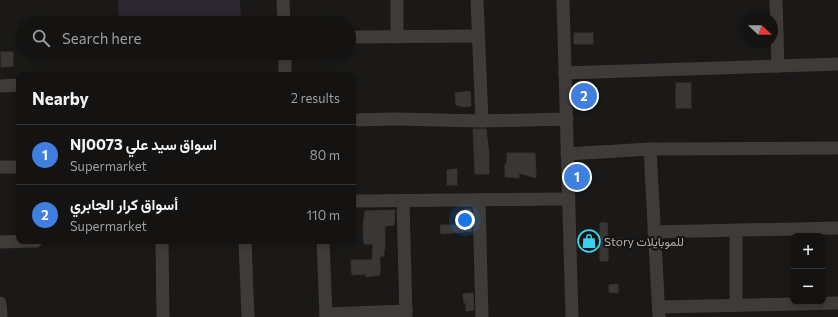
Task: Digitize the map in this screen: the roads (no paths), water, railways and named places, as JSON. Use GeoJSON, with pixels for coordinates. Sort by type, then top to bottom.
{"type":"FeatureCollection","features":[{"type":"Feature","properties":{"kind":"street"},"geometry":{"type":"LineString","coordinates":[[283,0],[284,16]]}},
{"type":"Feature","properties":{"kind":"street"},"geometry":{"type":"LineString","coordinates":[[397,0],[397,37]]}},
{"type":"Feature","properties":{"kind":"street"},"geometry":{"type":"LineString","coordinates":[[477,0],[482,121]]}},
{"type":"Feature","properties":{"kind":"street"},"geometry":{"type":"LineString","coordinates":[[563,0],[572,317]]}},
{"type":"Feature","properties":{"kind":"street"},"geometry":{"type":"LineString","coordinates":[[776,0],[778,66]]}},
{"type":"Feature","properties":{"kind":"street"},"geometry":{"type":"LineString","coordinates":[[356,37],[479,36]]}},
{"type":"Feature","properties":{"kind":"street"},"geometry":{"type":"LineString","coordinates":[[285,60],[285,72]]}},
{"type":"Feature","properties":{"kind":"street"},"geometry":{"type":"LineString","coordinates":[[565,73],[838,64]]}},
{"type":"Feature","properties":{"kind":"street"},"geometry":{"type":"LineString","coordinates":[[0,86],[16,86]]}},
{"type":"Feature","properties":{"kind":"street"},"geometry":{"type":"LineString","coordinates":[[356,120],[395,119],[482,121],[566,119]]}},
{"type":"Feature","properties":{"kind":"street"},"geometry":{"type":"LineString","coordinates":[[568,154],[650,149],[838,148]]}},
{"type":"Feature","properties":{"kind":"street"},"geometry":{"type":"LineString","coordinates":[[650,149],[659,312],[736,305],[838,303]]}},
{"type":"Feature","properties":{"kind":"street"},"geometry":{"type":"LineString","coordinates":[[0,167],[16,167]]}},
{"type":"Feature","properties":{"kind":"street"},"geometry":{"type":"LineString","coordinates":[[356,201],[569,199]]}},
{"type":"Feature","properties":{"kind":"street"},"geometry":{"type":"LineString","coordinates":[[479,200],[482,317]]}},
{"type":"Feature","properties":{"kind":"street"},"geometry":{"type":"LineString","coordinates":[[323,244],[326,316],[406,314],[403,201]]}},
{"type":"Feature","properties":{"kind":"street"},"geometry":{"type":"LineString","coordinates":[[654,232],[838,228]]}},
{"type":"Feature","properties":{"kind":"street"},"geometry":{"type":"LineString","coordinates":[[736,230],[736,305]]}},
{"type":"Feature","properties":{"kind":"street"},"geometry":{"type":"LineString","coordinates":[[0,242],[16,242]]}},
{"type":"Feature","properties":{"kind":"street"},"geometry":{"type":"LineString","coordinates":[[162,244],[163,317]]}},
{"type":"Feature","properties":{"kind":"street"},"geometry":{"type":"LineString","coordinates":[[245,244],[248,317]]}},
{"type":"Feature","properties":{"kind":"street"},"geometry":{"type":"LineString","coordinates":[[0,303],[0,317]]}},
{"type":"Feature","properties":{"kind":"place","name":"أسواق كرار الجابري"},"geometry":{"type":"Point","coordinates":[584,96]}},
{"type":"Feature","properties":{"kind":"place","name":"NJ0073 اسواق سيد علي"},"geometry":{"type":"Point","coordinates":[577,177]}},
{"type":"Feature","properties":{"kind":"place","name":"Story للموبايلات"},"geometry":{"type":"Point","coordinates":[589,241]}}]}
